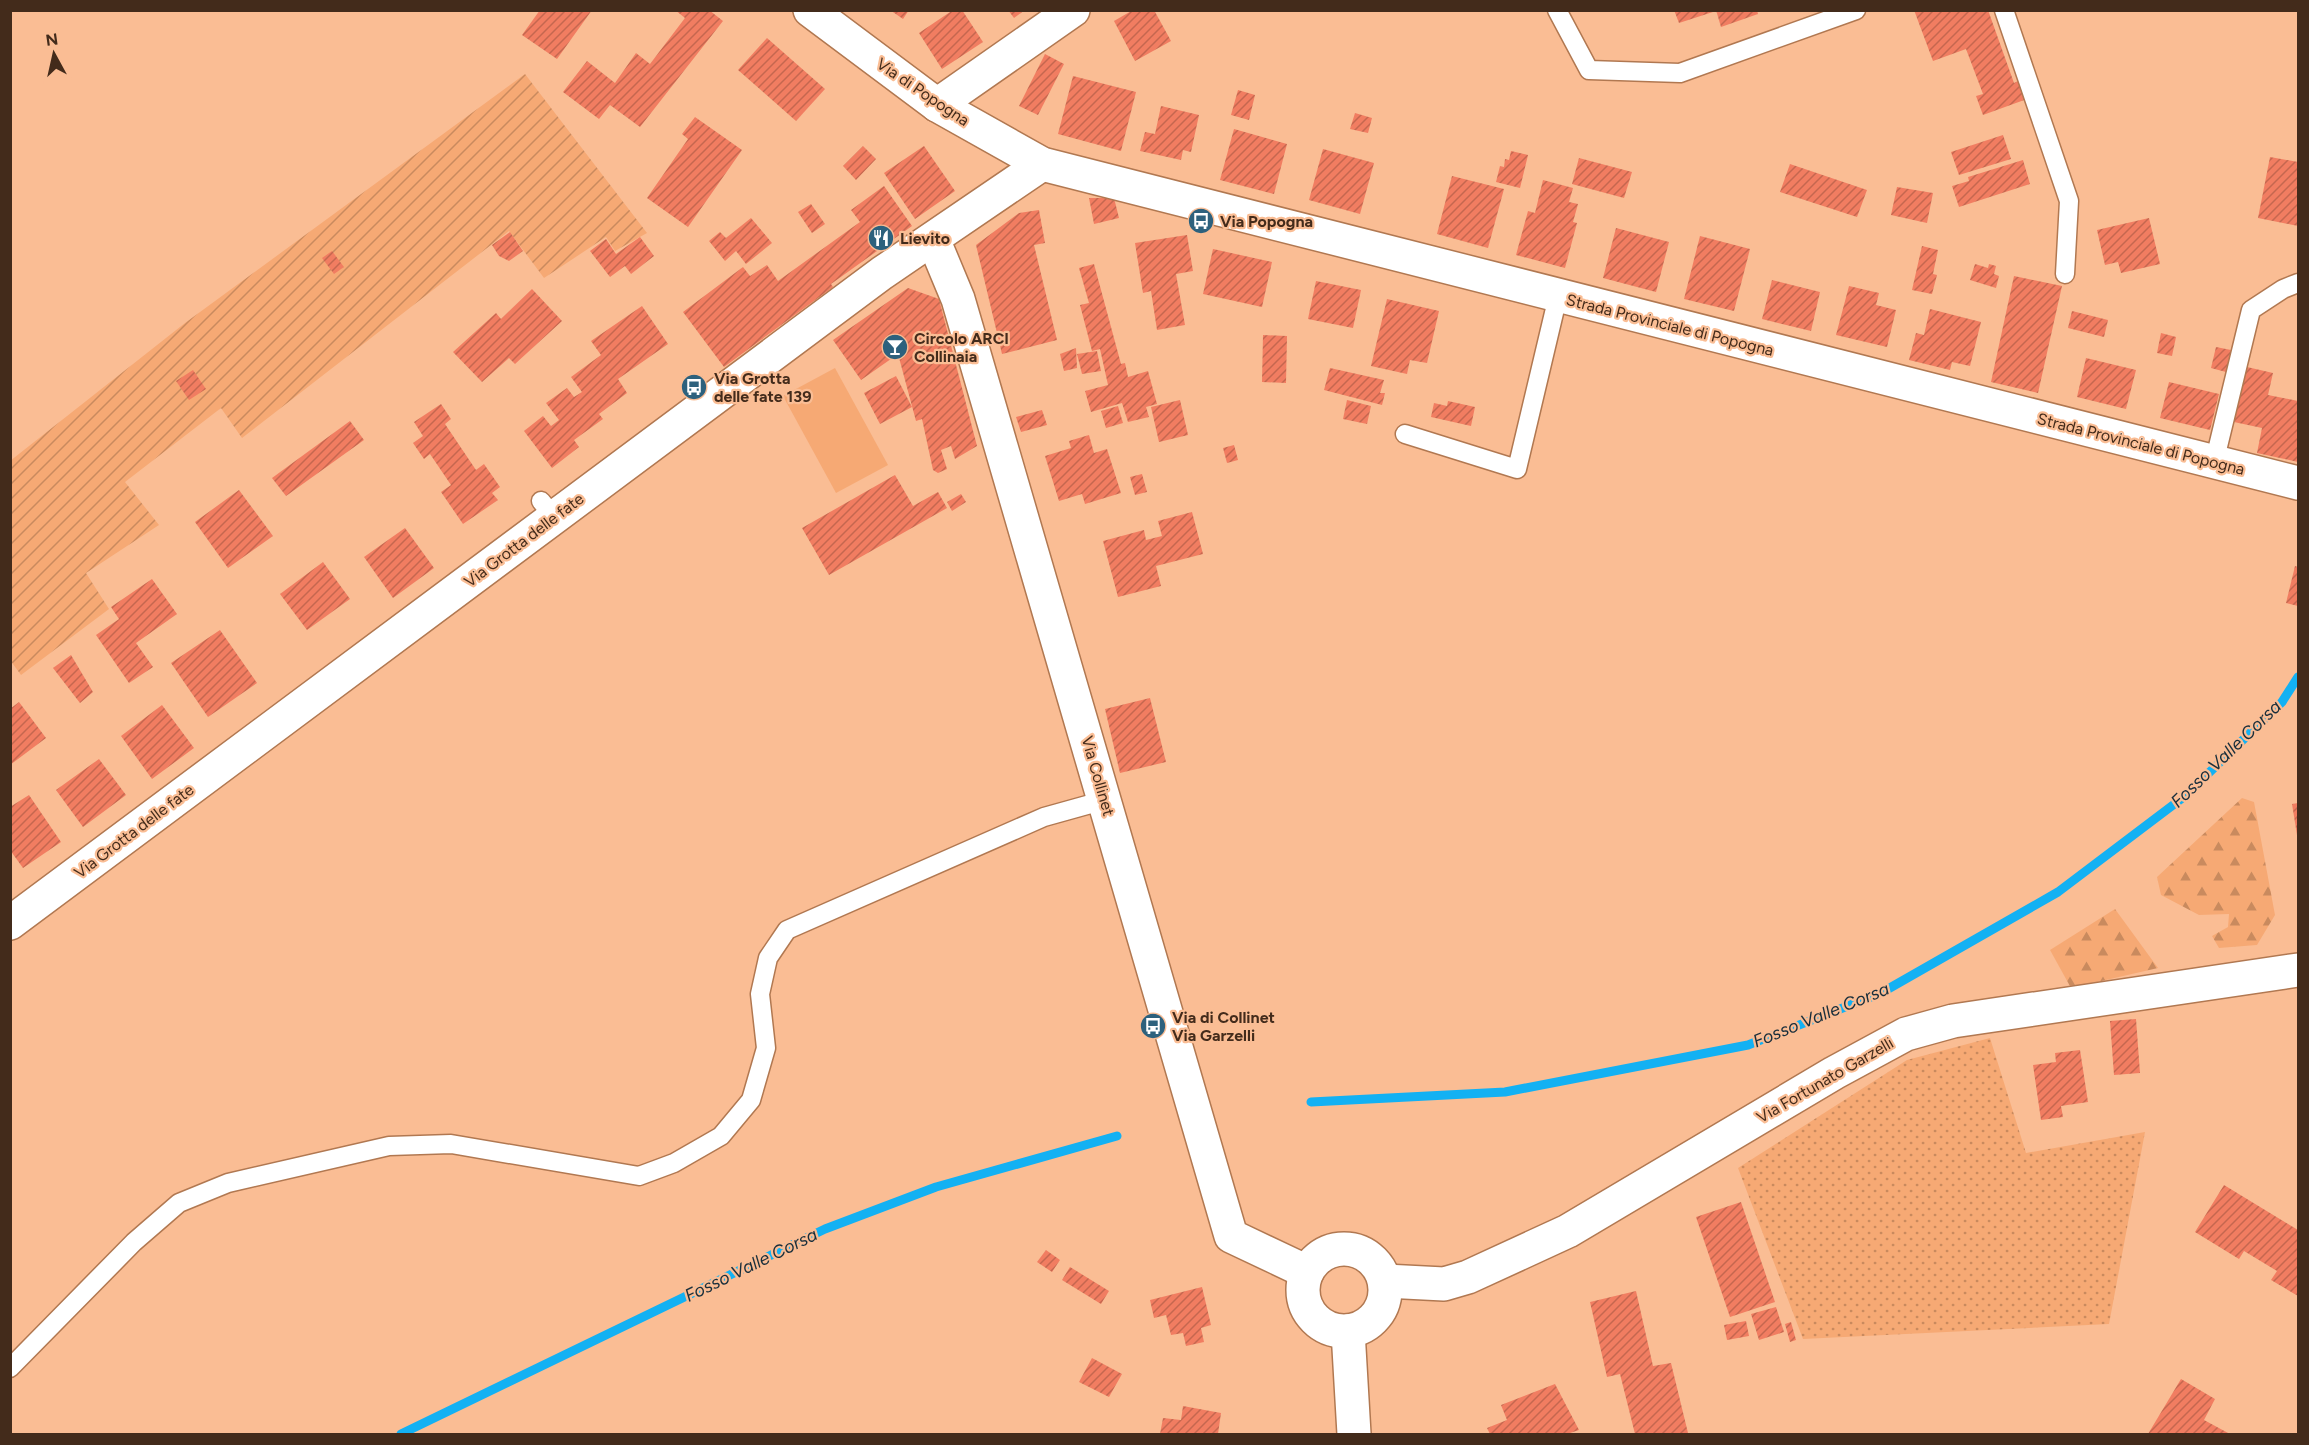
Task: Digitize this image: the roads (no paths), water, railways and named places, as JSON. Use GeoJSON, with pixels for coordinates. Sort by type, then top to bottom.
{"type":"FeatureCollection","features":[{"type":"Feature","properties":{"kind":"street","name":"Via di Popogna"},"geometry":{"type":"LineString","coordinates":[[810,10],[937,105],[1042,164]]}},
{"type":"Feature","properties":{"kind":"street"},"geometry":{"type":"LineString","coordinates":[[937,105],[1073,10]]}},
{"type":"Feature","properties":{"kind":"street","name":"Via Grotta delle fate"},"geometry":{"type":"LineString","coordinates":[[10,923],[547,509],[882,273],[1042,164]]}},
{"type":"Feature","properties":{"kind":"street","name":"Strada Provinciale di Popogna"},"geometry":{"type":"LineString","coordinates":[[1042,164],[2298,483]]}},
{"type":"Feature","properties":{"kind":"street","name":"Via Collinet"},"geometry":{"type":"LineString","coordinates":[[933,239],[958,299],[1231,1236],[1307,1272]]}},
{"type":"Feature","properties":{"kind":"street","name":"Via Fortunato Garzelli"},"geometry":{"type":"LineString","coordinates":[[1385,1281],[1444,1284],[1468,1277],[1568,1231],[1834,1073],[1906,1034],[1953,1020],[2298,970]]}},
{"type":"Feature","properties":{"kind":"street"},"geometry":{"type":"LineString","coordinates":[[1337,1249],[1349,1249],[1373,1260],[1385,1281],[1386,1295],[1382,1309],[1362,1328],[1348,1332],[1324,1326],[1307,1308],[1303,1284],[1307,1272],[1325,1254],[1337,1249]]}},
{"type":"Feature","properties":{"kind":"street"},"geometry":{"type":"LineString","coordinates":[[1348,1332],[1354,1434]]}},
{"type":"Feature","properties":{"kind":"lane"},"geometry":{"type":"LineString","coordinates":[[1557,10],[1589,70],[1680,73],[1856,10]]}},
{"type":"Feature","properties":{"kind":"lane"},"geometry":{"type":"LineString","coordinates":[[2004,10],[2069,201],[2065,274]]}},
{"type":"Feature","properties":{"kind":"lane"},"geometry":{"type":"LineString","coordinates":[[2214,463],[2251,310],[2283,289],[2298,283]]}},
{"type":"Feature","properties":{"kind":"lane"},"geometry":{"type":"LineString","coordinates":[[1405,434],[1517,469],[1558,296]]}},
{"type":"Feature","properties":{"kind":"lane"},"geometry":{"type":"LineString","coordinates":[[10,1368],[134,1242],[179,1203],[228,1183],[389,1146],[451,1144],[639,1176],[674,1163],[721,1136],[751,1100],[766,1048],[760,994],[768,958],[787,930],[1044,817],[1105,800]]}},
{"type":"Feature","properties":{"kind":"waterway","name":"Fosso Valle Corsa"},"geometry":{"type":"LineString","coordinates":[[1311,1102],[1505,1092],[1748,1045],[1881,993],[2058,892],[2185,796],[2282,702],[2298,677]]}},
{"type":"Feature","properties":{"kind":"waterway","name":"Fosso Valle Corsa"},"geometry":{"type":"LineString","coordinates":[[401,1434],[825,1229],[936,1187],[1117,1136]]}},
{"type":"Feature","properties":{"kind":"place","name":"Via Popogna"},"geometry":{"type":"Point","coordinates":[1201,221]}},
{"type":"Feature","properties":{"kind":"place","name":"Lievito"},"geometry":{"type":"Point","coordinates":[881,238]}},
{"type":"Feature","properties":{"kind":"place","name":"Circolo ARCI Collinaia"},"geometry":{"type":"Point","coordinates":[895,347]}},
{"type":"Feature","properties":{"kind":"place","name":"Via Grotta delle fate 139"},"geometry":{"type":"Point","coordinates":[694,387]}},
{"type":"Feature","properties":{"kind":"place","name":"Via di Collinet Via Garzelli"},"geometry":{"type":"Point","coordinates":[1153,1026]}}]}
